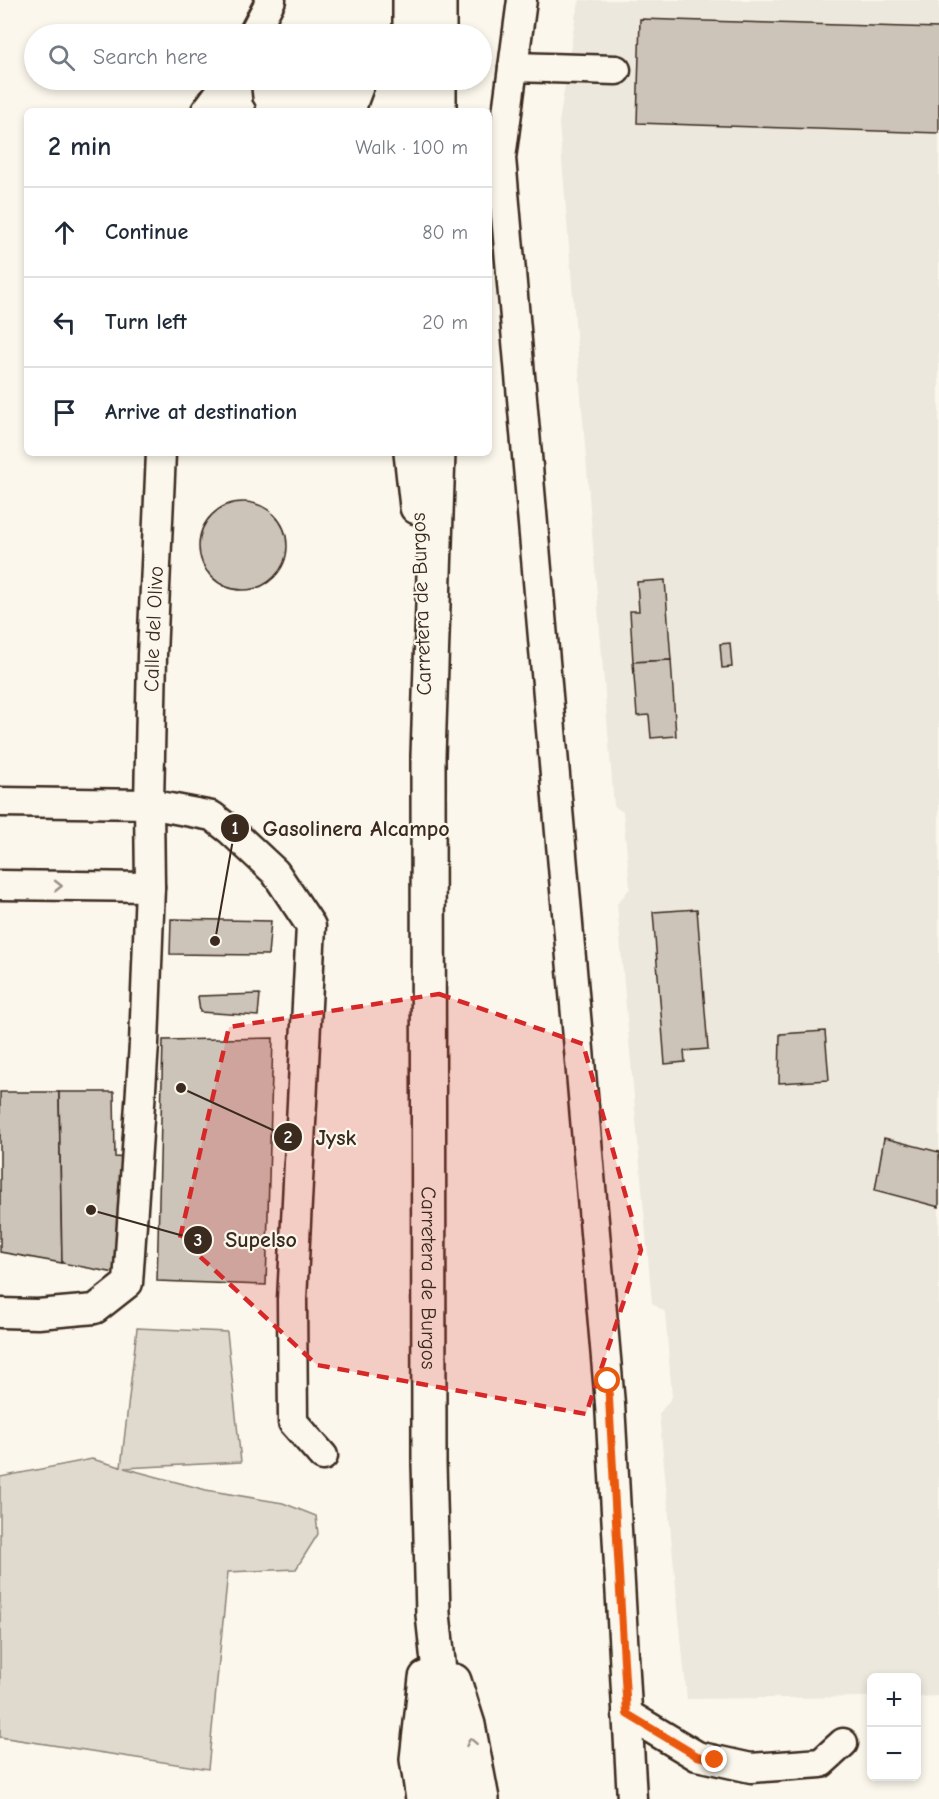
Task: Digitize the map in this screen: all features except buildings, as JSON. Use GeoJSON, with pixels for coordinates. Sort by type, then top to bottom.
{"type":"FeatureCollection","features":[{"type":"Feature","properties":{"kind":"highway"},"geometry":{"type":"LineString","coordinates":[[393,0],[393,24]]}},
{"type":"Feature","properties":{"kind":"highway"},"geometry":{"type":"LineString","coordinates":[[410,0],[411,24]]}},
{"type":"Feature","properties":{"kind":"highway"},"geometry":{"type":"LineString","coordinates":[[439,0],[439,24]]}},
{"type":"Feature","properties":{"kind":"highway"},"geometry":{"type":"LineString","coordinates":[[386,108],[393,90]]}},
{"type":"Feature","properties":{"kind":"highway"},"geometry":{"type":"LineString","coordinates":[[411,90],[412,108]]}},
{"type":"Feature","properties":{"kind":"highway"},"geometry":{"type":"LineString","coordinates":[[439,90],[440,108]]}},
{"type":"Feature","properties":{"kind":"highway"},"geometry":{"type":"LineString","coordinates":[[411,456],[417,507]]}},
{"type":"Feature","properties":{"kind":"highway","name":"Carretera de Burgos"},"geometry":{"type":"LineString","coordinates":[[417,456],[417,507],[428,756]]}},
{"type":"Feature","properties":{"kind":"highway","name":"Carretera de Burgos"},"geometry":{"type":"LineString","coordinates":[[438,456],[428,756],[429,1463],[432,1614],[454,1799]]}},
{"type":"Feature","properties":{"kind":"highway"},"geometry":{"type":"LineString","coordinates":[[423,1799],[417,1760],[432,1614]]}},
{"type":"Feature","properties":{"kind":"highway"},"geometry":{"type":"LineString","coordinates":[[432,1614],[468,1725],[482,1799]]}},
{"type":"Feature","properties":{"kind":"street"},"geometry":{"type":"LineString","coordinates":[[258,24],[271,0]]}},
{"type":"Feature","properties":{"kind":"street"},"geometry":{"type":"LineString","coordinates":[[522,0],[501,158],[610,1404],[632,1799]]}},
{"type":"Feature","properties":{"kind":"street"},"geometry":{"type":"LineString","coordinates":[[513,67],[616,70]]}},
{"type":"Feature","properties":{"kind":"street"},"geometry":{"type":"LineString","coordinates":[[208,108],[222,90]]}},
{"type":"Feature","properties":{"kind":"street"},"geometry":{"type":"LineString","coordinates":[[236,90],[239,108]]}},
{"type":"Feature","properties":{"kind":"street","name":"Calle del Olivo"},"geometry":{"type":"LineString","coordinates":[[0,1313],[38,1314],[95,1309],[128,1283],[144,1044],[150,886],[152,655],[161,456]]}},
{"type":"Feature","properties":{"kind":"street"},"geometry":{"type":"LineString","coordinates":[[0,802],[149,804],[212,816],[275,872],[310,926],[292,1300],[293,1422],[322,1456]]}},
{"type":"Feature","properties":{"kind":"street"},"geometry":{"type":"LineString","coordinates":[[0,885],[150,886]]}},
{"type":"Feature","properties":{"kind":"street"},"geometry":{"type":"LineString","coordinates":[[627,1714],[697,1756],[751,1768],[821,1764],[843,1743]]}},
{"type":"Feature","properties":{"kind":"highlighted area"},"geometry":{"type":"Polygon","coordinates":[[[439,994],[583,1044],[641,1250],[586,1414],[317,1365],[180,1238],[229,1027],[439,994]]]}},
{"type":"Feature","properties":{"kind":"shaded area"},"geometry":{"type":"Polygon","coordinates":[[[580,0],[939,0],[939,1696],[921,1697],[921,1673],[867,1673],[867,1697],[687,1699],[659,1414],[672,1397],[665,1312],[652,1303],[617,904],[630,888],[623,812],[614,806],[559,123],[580,0]]]}},
{"type":"Feature","properties":{"kind":"shaded area"},"geometry":{"type":"Polygon","coordinates":[[[137,1328],[227,1332],[241,1462],[124,1468],[206,1490],[283,1503],[316,1516],[318,1534],[296,1569],[228,1572],[208,1769],[0,1737],[0,1477],[92,1459],[121,1467],[137,1328]]]}},
{"type":"Feature","properties":{"kind":"place","name":"Gasolinera Alcampo"},"geometry":{"type":"Point","coordinates":[215,941]}},
{"type":"Feature","properties":{"kind":"place","name":"Jysk"},"geometry":{"type":"Point","coordinates":[181,1088]}},
{"type":"Feature","properties":{"kind":"place","name":"Supelso"},"geometry":{"type":"Point","coordinates":[91,1210]}},
{"type":"Feature","properties":{"kind":"route"},"geometry":{"type":"LineString","coordinates":[[608,1381],[627,1714],[697,1756],[715,1760]]}}]}
